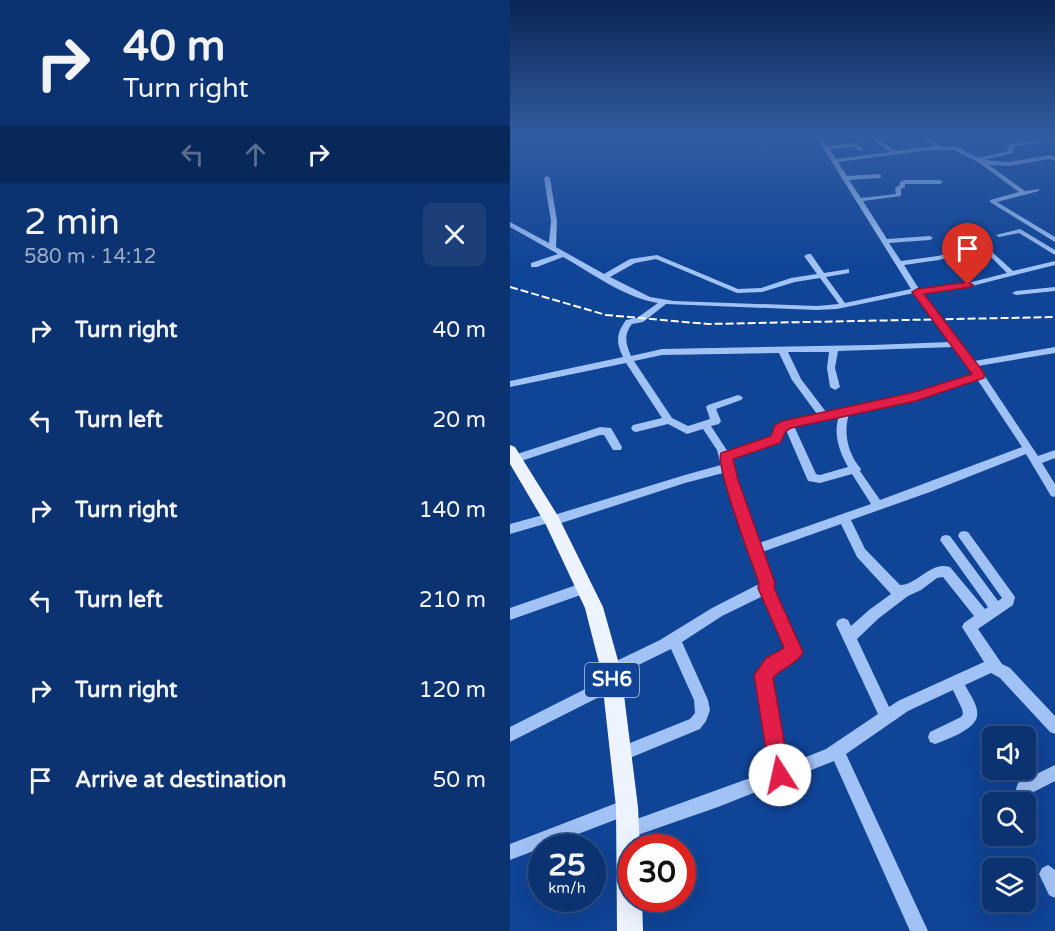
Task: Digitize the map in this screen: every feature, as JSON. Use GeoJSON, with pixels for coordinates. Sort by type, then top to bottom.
{"type":"FeatureCollection","features":[{"type":"Feature","properties":{"kind":"main road","name":"SH6"},"geometry":{"type":"LineString","coordinates":[[512,454],[551,520],[594,607],[612,677],[627,807],[630,931]]}},
{"type":"Feature","properties":{"kind":"street"},"geometry":{"type":"LineString","coordinates":[[548,178],[553,207],[552,248]]}},
{"type":"Feature","properties":{"kind":"street"},"geometry":{"type":"LineString","coordinates":[[846,178],[916,291],[980,375],[1055,492]]}},
{"type":"Feature","properties":{"kind":"street"},"geometry":{"type":"LineString","coordinates":[[1004,178],[1024,193]]}},
{"type":"Feature","properties":{"kind":"street"},"geometry":{"type":"LineString","coordinates":[[859,200],[897,195],[900,193],[898,188],[903,186],[904,182],[940,182]]}},
{"type":"Feature","properties":{"kind":"street"},"geometry":{"type":"LineString","coordinates":[[1037,190],[992,201],[1055,240]]}},
{"type":"Feature","properties":{"kind":"street"},"geometry":{"type":"LineString","coordinates":[[510,224],[640,297],[664,302],[794,308],[843,305],[916,291],[968,285],[1055,263]]}},
{"type":"Feature","properties":{"kind":"street"},"geometry":{"type":"LineString","coordinates":[[958,230],[989,252],[1011,273]]}},
{"type":"Feature","properties":{"kind":"street"},"geometry":{"type":"LineString","coordinates":[[999,235],[1020,231],[1055,253]]}},
{"type":"Feature","properties":{"kind":"street"},"geometry":{"type":"LineString","coordinates":[[885,241],[930,238]]}},
{"type":"Feature","properties":{"kind":"street"},"geometry":{"type":"LineString","coordinates":[[899,264],[939,258],[960,252]]}},
{"type":"Feature","properties":{"kind":"street"},"geometry":{"type":"LineString","coordinates":[[534,265],[564,254]]}},
{"type":"Feature","properties":{"kind":"street"},"geometry":{"type":"LineString","coordinates":[[808,256],[843,305]]}},
{"type":"Feature","properties":{"kind":"street"},"geometry":{"type":"LineString","coordinates":[[604,277],[633,261],[657,257],[737,291],[762,290],[794,280],[846,272]]}},
{"type":"Feature","properties":{"kind":"street"},"geometry":{"type":"LineString","coordinates":[[1016,293],[1055,289]]}},
{"type":"Feature","properties":{"kind":"street"},"geometry":{"type":"LineString","coordinates":[[664,302],[640,320],[629,322],[623,329],[621,339],[627,358],[669,420],[687,430],[706,426],[716,421],[711,407],[738,398]]}},
{"type":"Feature","properties":{"kind":"street"},"geometry":{"type":"LineString","coordinates":[[510,384],[627,358],[673,351],[834,349],[957,344]]}},
{"type":"Feature","properties":{"kind":"street"},"geometry":{"type":"LineString","coordinates":[[834,349],[831,368],[835,387]]}},
{"type":"Feature","properties":{"kind":"street"},"geometry":{"type":"LineString","coordinates":[[782,350],[797,380],[823,416]]}},
{"type":"Feature","properties":{"kind":"street"},"geometry":{"type":"LineString","coordinates":[[972,364],[1055,350]]}},
{"type":"Feature","properties":{"kind":"street"},"geometry":{"type":"LineString","coordinates":[[510,529],[551,520],[685,479],[775,439],[780,429],[788,424],[916,396],[980,375]]}},
{"type":"Feature","properties":{"kind":"street"},"geometry":{"type":"LineString","coordinates":[[845,412],[841,419],[839,435],[878,506]]}},
{"type":"Feature","properties":{"kind":"street"},"geometry":{"type":"LineString","coordinates":[[636,428],[669,420]]}},
{"type":"Feature","properties":{"kind":"street"},"geometry":{"type":"LineString","coordinates":[[788,424],[812,478],[820,479],[856,469]]}},
{"type":"Feature","properties":{"kind":"street"},"geometry":{"type":"LineString","coordinates":[[706,426],[722,447],[767,583],[766,588],[795,652],[772,665],[763,675],[780,775]]}},
{"type":"Feature","properties":{"kind":"street"},"geometry":{"type":"LineString","coordinates":[[512,454],[604,430],[617,447]]}},
{"type":"Feature","properties":{"kind":"street"},"geometry":{"type":"LineString","coordinates":[[756,549],[1028,449]]}},
{"type":"Feature","properties":{"kind":"street"},"geometry":{"type":"LineString","coordinates":[[1036,461],[1055,454]]}},
{"type":"Feature","properties":{"kind":"street"},"geometry":{"type":"LineString","coordinates":[[844,518],[861,553],[892,588],[903,592],[910,591],[935,573],[946,571],[983,617]]}},
{"type":"Feature","properties":{"kind":"street"},"geometry":{"type":"LineString","coordinates":[[964,536],[1009,597],[1009,602],[969,627],[998,669]]}},
{"type":"Feature","properties":{"kind":"street"},"geometry":{"type":"LineString","coordinates":[[946,540],[998,609]]}},
{"type":"Feature","properties":{"kind":"street"},"geometry":{"type":"LineString","coordinates":[[510,614],[585,588]]}},
{"type":"Feature","properties":{"kind":"street"},"geometry":{"type":"LineString","coordinates":[[510,735],[612,677],[717,612],[766,588]]}},
{"type":"Feature","properties":{"kind":"street"},"geometry":{"type":"LineString","coordinates":[[886,716],[846,630],[874,614],[903,592]]}},
{"type":"Feature","properties":{"kind":"street"},"geometry":{"type":"LineString","coordinates":[[620,754],[695,724],[702,717],[704,710],[701,700],[674,639]]}},
{"type":"Feature","properties":{"kind":"street"},"geometry":{"type":"LineString","coordinates":[[628,830],[780,775],[837,751],[886,716],[991,666],[1005,673],[1055,727]]}},
{"type":"Feature","properties":{"kind":"street"},"geometry":{"type":"LineString","coordinates":[[935,737],[966,722],[970,716],[969,708],[956,681]]}},
{"type":"Feature","properties":{"kind":"street"},"geometry":{"type":"LineString","coordinates":[[837,751],[919,931]]}},
{"type":"Feature","properties":{"kind":"street"},"geometry":{"type":"LineString","coordinates":[[1024,789],[1055,773]]}},
{"type":"Feature","properties":{"kind":"street"},"geometry":{"type":"LineString","coordinates":[[510,852],[627,807]]}},
{"type":"Feature","properties":{"kind":"railway"},"geometry":{"type":"LineString","coordinates":[[510,287],[606,315],[708,324],[1055,317]]}},
{"type":"Feature","properties":{"kind":"route"},"geometry":{"type":"LineString","coordinates":[[780,775],[763,675],[772,665],[795,652],[766,588],[767,583],[727,468],[726,457],[778,438],[780,429],[788,424],[916,396],[980,375],[917,292],[968,285]]}}]}
